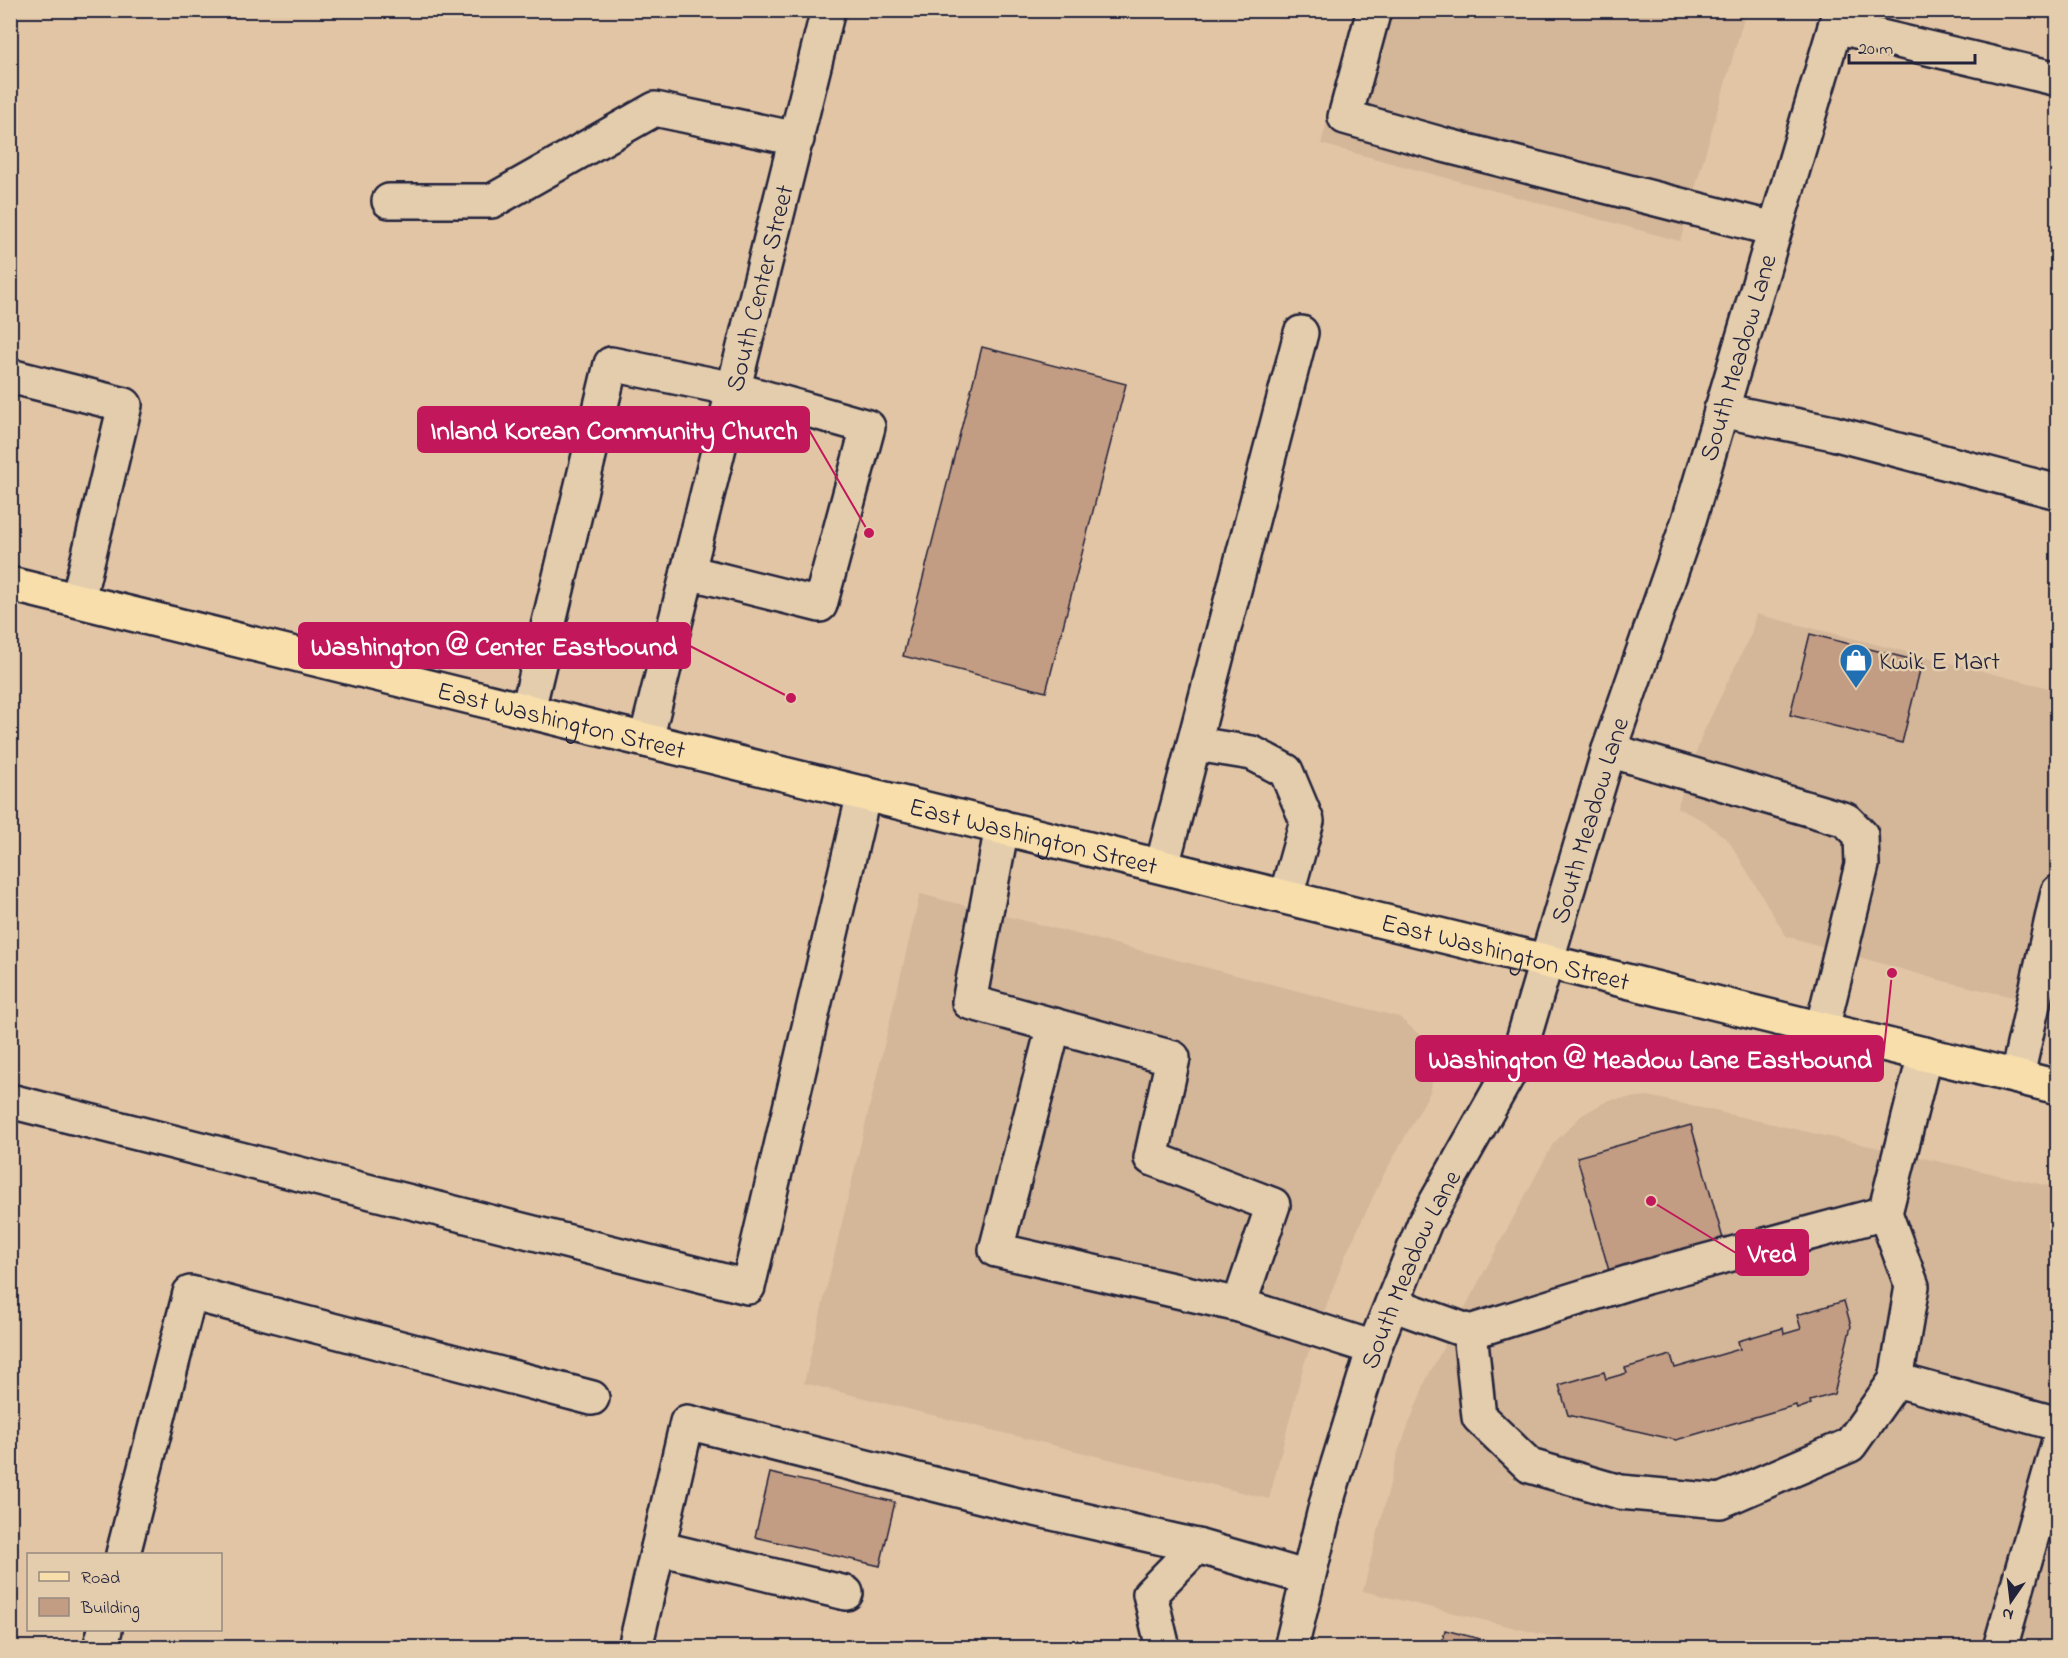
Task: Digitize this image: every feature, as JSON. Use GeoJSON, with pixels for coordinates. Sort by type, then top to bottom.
{"type":"FeatureCollection","features":[{"type":"Feature","properties":{"kind":"main road","name":"East Washington Street"},"geometry":{"type":"LineString","coordinates":[[10,584],[2058,1087]]}},
{"type":"Feature","properties":{"kind":"street","name":"South Center Street"},"geometry":{"type":"LineString","coordinates":[[646,740],[828,10]]}},
{"type":"Feature","properties":{"kind":"street"},"geometry":{"type":"LineString","coordinates":[[1374,10],[1345,117],[1444,145],[1774,230]]}},
{"type":"Feature","properties":{"kind":"street"},"geometry":{"type":"LineString","coordinates":[[1837,18],[2058,79]]}},
{"type":"Feature","properties":{"kind":"street","name":"South Meadow Lane"},"geometry":{"type":"LineString","coordinates":[[1291,1647],[1329,1493],[1374,1348],[1425,1222],[1518,1058],[1609,750],[1658,612],[1721,410],[1837,18]]}},
{"type":"Feature","properties":{"kind":"street"},"geometry":{"type":"LineString","coordinates":[[389,201],[492,201],[655,109],[796,139]]}},
{"type":"Feature","properties":{"kind":"street"},"geometry":{"type":"LineString","coordinates":[[1162,866],[1196,744],[1301,333]]}},
{"type":"Feature","properties":{"kind":"street"},"geometry":{"type":"LineString","coordinates":[[528,710],[611,364],[734,389],[868,427],[820,606],[688,572]]}},
{"type":"Feature","properties":{"kind":"street"},"geometry":{"type":"LineString","coordinates":[[10,376],[125,405],[78,600]]}},
{"type":"Feature","properties":{"kind":"street"},"geometry":{"type":"LineString","coordinates":[[1721,410],[1833,433],[2058,492]]}},
{"type":"Feature","properties":{"kind":"street"},"geometry":{"type":"LineString","coordinates":[[1196,744],[1252,753],[1286,771],[1307,821],[1286,897]]}},
{"type":"Feature","properties":{"kind":"street"},"geometry":{"type":"LineString","coordinates":[[1609,750],[1846,820],[1861,835],[1862,865],[1822,1029]]}},
{"type":"Feature","properties":{"kind":"street"},"geometry":{"type":"LineString","coordinates":[[10,1101],[748,1287],[864,793]]}},
{"type":"Feature","properties":{"kind":"street"},"geometry":{"type":"LineString","coordinates":[[1002,827],[969,1002],[1173,1058],[1151,1158],[1273,1205],[1239,1305]]}},
{"type":"Feature","properties":{"kind":"street"},"geometry":{"type":"LineString","coordinates":[[2017,1077],[2058,892]]}},
{"type":"Feature","properties":{"kind":"street"},"geometry":{"type":"LineString","coordinates":[[1054,1025],[996,1250],[1239,1305],[1374,1348]]}},
{"type":"Feature","properties":{"kind":"street"},"geometry":{"type":"LineString","coordinates":[[1470,1332],[1479,1417],[1530,1466],[1620,1492],[1720,1502],[1850,1445],[1896,1380],[1912,1286],[1885,1213],[1924,1054]]}},
{"type":"Feature","properties":{"kind":"street"},"geometry":{"type":"LineString","coordinates":[[1392,1304],[1470,1332],[1646,1277],[1885,1213]]}},
{"type":"Feature","properties":{"kind":"street"},"geometry":{"type":"LineString","coordinates":[[123,1553],[190,1293],[592,1398]]}},
{"type":"Feature","properties":{"kind":"street"},"geometry":{"type":"LineString","coordinates":[[1896,1380],[2058,1424]]}},
{"type":"Feature","properties":{"kind":"street"},"geometry":{"type":"LineString","coordinates":[[635,1647],[687,1422],[1009,1503],[1197,1546],[1308,1578]]}},
{"type":"Feature","properties":{"kind":"street"},"geometry":{"type":"LineString","coordinates":[[2000,1647],[2058,1444]]}},
{"type":"Feature","properties":{"kind":"street"},"geometry":{"type":"LineString","coordinates":[[1163,1647],[1150,1594],[1197,1546]]}},
{"type":"Feature","properties":{"kind":"street"},"geometry":{"type":"LineString","coordinates":[[658,1548],[846,1593]]}},
{"type":"Feature","properties":{"kind":"street"},"geometry":{"type":"LineString","coordinates":[[100,1647],[104,1631]]}},
{"type":"Feature","properties":{"kind":"shaded area"},"geometry":{"type":"Polygon","coordinates":[[[1355,11],[1746,11],[1680,241],[1321,144],[1355,11]]]}},
{"type":"Feature","properties":{"kind":"shaded area"},"geometry":{"type":"Polygon","coordinates":[[[1756,614],[2057,690],[2057,1007],[1943,981],[1786,936],[1729,841],[1704,821],[1677,808],[1703,733],[1751,634],[1756,614]]]}},
{"type":"Feature","properties":{"kind":"shaded area"},"geometry":{"type":"Polygon","coordinates":[[[920,894],[1399,1017],[1422,1037],[1431,1052],[1435,1070],[1430,1092],[1383,1176],[1346,1254],[1304,1364],[1269,1499],[804,1383],[920,894]]]}},
{"type":"Feature","properties":{"kind":"shaded area"},"geometry":{"type":"Polygon","coordinates":[[[1648,1096],[2057,1188],[2057,1647],[1594,1647],[1363,1591],[1398,1452],[1426,1380],[1553,1144],[1582,1115],[1609,1100],[1648,1096]],[[1491,1475],[1611,1507],[1617,1506],[1491,1475]]]}},
{"type":"Feature","properties":{"kind":"building"},"geometry":{"type":"Polygon","coordinates":[[[982,347],[1126,384],[1046,692],[903,656],[982,347]]]}},
{"type":"Feature","properties":{"kind":"building","name":"Kwik E Mart"},"geometry":{"type":"Polygon","coordinates":[[[1810,634],[1922,662],[1902,743],[1790,715],[1810,634]]]}},
{"type":"Feature","properties":{"kind":"building"},"geometry":{"type":"Polygon","coordinates":[[[1691,1125],[1725,1246],[1611,1278],[1577,1157],[1691,1125]]]}},
{"type":"Feature","properties":{"kind":"building"},"geometry":{"type":"Polygon","coordinates":[[[1844,1301],[1851,1326],[1834,1394],[1810,1401],[1811,1404],[1797,1409],[1796,1405],[1676,1440],[1568,1415],[1559,1385],[1604,1372],[1606,1379],[1627,1373],[1625,1368],[1671,1355],[1675,1368],[1740,1349],[1738,1341],[1783,1328],[1784,1334],[1801,1329],[1797,1315],[1844,1301]]]}},
{"type":"Feature","properties":{"kind":"building"},"geometry":{"type":"Polygon","coordinates":[[[770,1473],[895,1502],[880,1566],[755,1537],[770,1473]]]}},
{"type":"Feature","properties":{"kind":"building"},"geometry":{"type":"Polygon","coordinates":[[[1445,1630],[1515,1648],[1441,1648],[1445,1630]]]}},
{"type":"Feature","properties":{"kind":"place","name":"Inland Korean Community Church"},"geometry":{"type":"Point","coordinates":[869,533]}},
{"type":"Feature","properties":{"kind":"place","name":"Kwik E Mart"},"geometry":{"type":"Point","coordinates":[1856,689]}},
{"type":"Feature","properties":{"kind":"place","name":"Washington @ Center Eastbound"},"geometry":{"type":"Point","coordinates":[791,698]}},
{"type":"Feature","properties":{"kind":"place","name":"Washington @ Meadow Lane Eastbound"},"geometry":{"type":"Point","coordinates":[1892,973]}},
{"type":"Feature","properties":{"kind":"place","name":"Vred"},"geometry":{"type":"Point","coordinates":[1651,1201]}}]}
